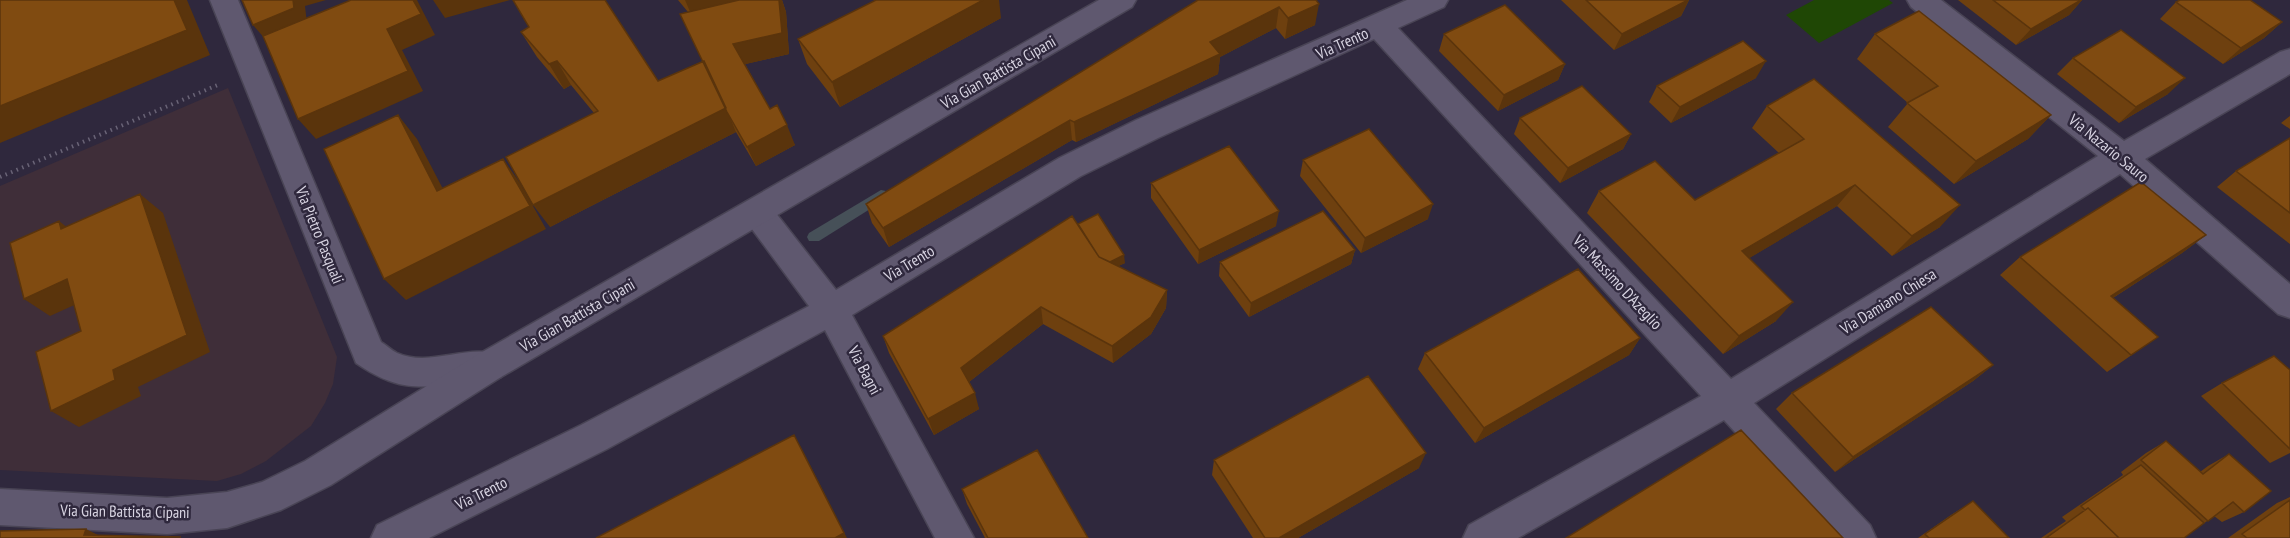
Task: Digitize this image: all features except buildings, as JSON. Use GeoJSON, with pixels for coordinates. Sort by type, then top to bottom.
{"type":"FeatureCollection","features":[{"type":"Feature","properties":{"kind":"street","name":"Via Pietro Pasquali"},"geometry":{"type":"LineString","coordinates":[[224,0],[368,352],[390,367],[420,373],[489,366]]}},
{"type":"Feature","properties":{"kind":"street","name":"Via Gian Battista Cipani"},"geometry":{"type":"LineString","coordinates":[[0,507],[167,516],[227,510],[268,498],[318,473],[489,366],[1122,0]]}},
{"type":"Feature","properties":{"kind":"street","name":"Via Trento"},"geometry":{"type":"LineString","coordinates":[[390,538],[594,437],[832,310],[1070,167],[1147,129],[1434,0]]}},
{"type":"Feature","properties":{"kind":"street","name":"Via Nazario Sauro"},"geometry":{"type":"LineString","coordinates":[[1920,0],[2122,156],[2290,304]]}},
{"type":"Feature","properties":{"kind":"street","name":"Via Massimo D'Azeglio"},"geometry":{"type":"LineString","coordinates":[[1379,26],[1857,538]]}},
{"type":"Feature","properties":{"kind":"street","name":"Via Damiano Chiesa"},"geometry":{"type":"LineString","coordinates":[[1482,538],[1726,400],[2122,156],[2290,60]]}},
{"type":"Feature","properties":{"kind":"street","name":"Via Bagni"},"geometry":{"type":"LineString","coordinates":[[757,212],[832,310],[955,538]]}},
{"type":"Feature","properties":{"kind":"path"},"geometry":{"type":"LineString","coordinates":[[0,177],[253,70]]}},
{"type":"Feature","properties":{"kind":"shaded area"},"geometry":{"type":"Polygon","coordinates":[[[228,88],[337,357],[333,384],[325,403],[311,426],[266,461],[241,474],[217,481],[0,470],[0,186],[228,88]]]}},
{"type":"Feature","properties":{"kind":"green space"},"geometry":{"type":"Polygon","coordinates":[[[1814,0],[1889,0],[1893,3],[1819,43],[1786,15],[1814,0]]]}},
{"type":"Feature","properties":{"kind":"waterway"},"geometry":{"type":"LineString","coordinates":[[814,237],[881,195]]}}]}
